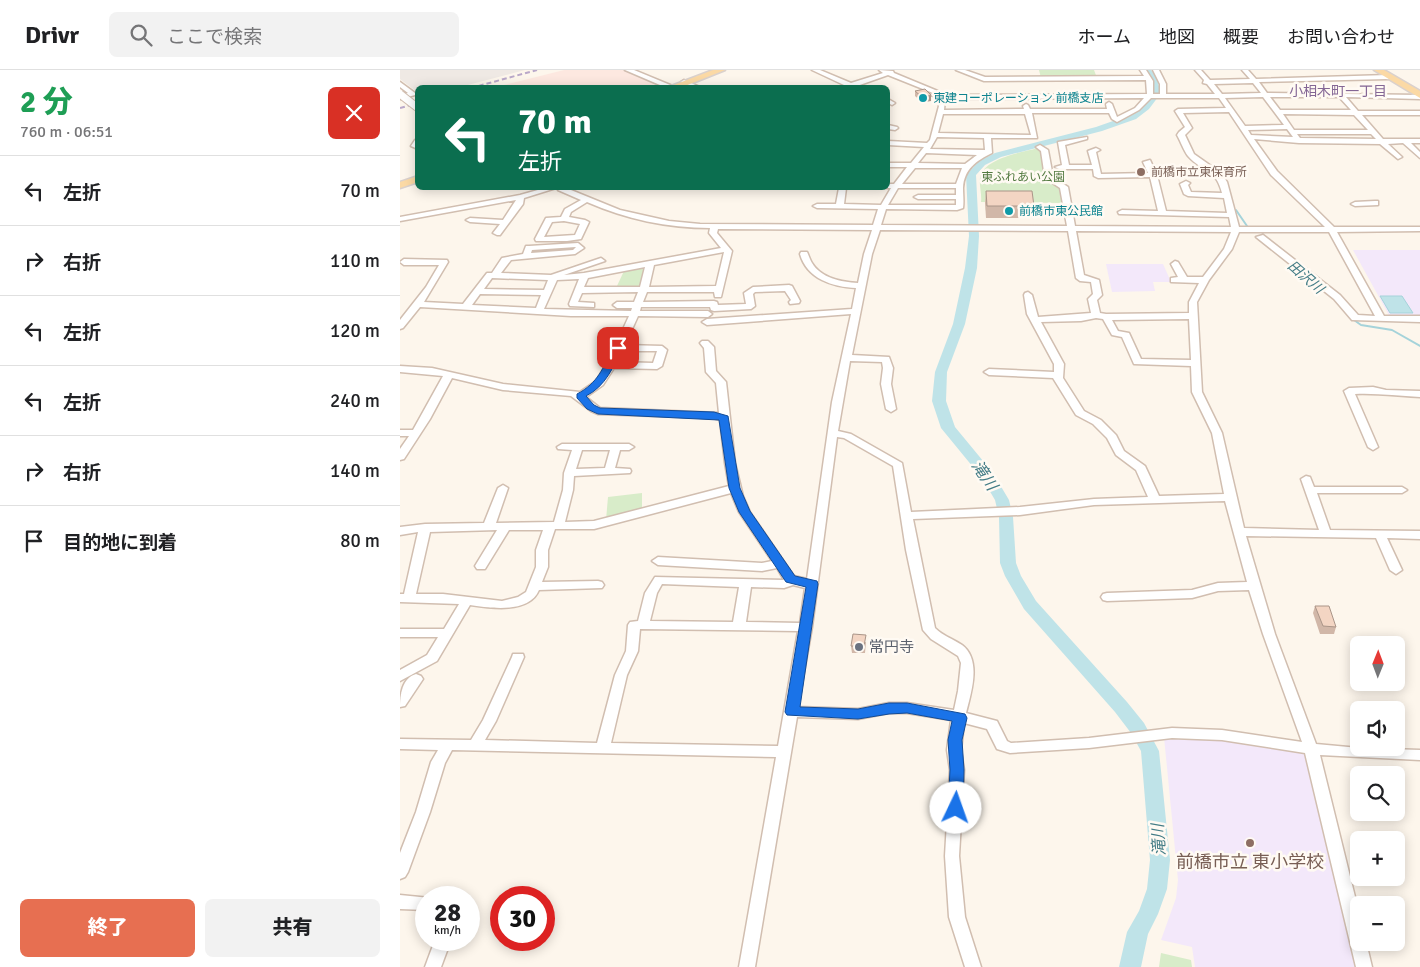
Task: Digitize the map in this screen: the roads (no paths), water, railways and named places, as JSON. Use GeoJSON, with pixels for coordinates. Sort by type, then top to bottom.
{"type":"FeatureCollection","features":[{"type":"Feature","properties":{"kind":"main road"},"geometry":{"type":"LineString","coordinates":[[676,85],[721,70]]}},
{"type":"Feature","properties":{"kind":"main road"},"geometry":{"type":"LineString","coordinates":[[1378,70],[1420,96]]}},
{"type":"Feature","properties":{"kind":"main road"},"geometry":{"type":"LineString","coordinates":[[400,185],[415,180]]}},
{"type":"Feature","properties":{"kind":"street"},"geometry":{"type":"LineString","coordinates":[[628,70],[666,85]]}},
{"type":"Feature","properties":{"kind":"street"},"geometry":{"type":"LineString","coordinates":[[815,70],[851,85]]}},
{"type":"Feature","properties":{"kind":"street"},"geometry":{"type":"LineString","coordinates":[[875,70],[885,72],[941,97],[1219,94],[1266,96],[1420,96]]}},
{"type":"Feature","properties":{"kind":"street"},"geometry":{"type":"LineString","coordinates":[[855,85],[885,72],[897,70]]}},
{"type":"Feature","properties":{"kind":"street"},"geometry":{"type":"LineString","coordinates":[[959,70],[982,79],[1148,78]]}},
{"type":"Feature","properties":{"kind":"street"},"geometry":{"type":"LineString","coordinates":[[935,135],[1034,137],[1018,70]]}},
{"type":"Feature","properties":{"kind":"street"},"geometry":{"type":"LineString","coordinates":[[1096,70],[1110,111],[1117,120],[1137,108],[1150,96],[1151,87],[1143,70]]}},
{"type":"Feature","properties":{"kind":"street"},"geometry":{"type":"LineString","coordinates":[[1156,70],[1162,80],[1162,96]]}},
{"type":"Feature","properties":{"kind":"street"},"geometry":{"type":"LineString","coordinates":[[1193,70],[1219,94],[1274,174],[1332,230],[1352,263],[1381,319]]}},
{"type":"Feature","properties":{"kind":"street"},"geometry":{"type":"LineString","coordinates":[[1198,70],[1206,82]]}},
{"type":"Feature","properties":{"kind":"street"},"geometry":{"type":"LineString","coordinates":[[1245,70],[1300,141]]}},
{"type":"Feature","properties":{"kind":"street"},"geometry":{"type":"LineString","coordinates":[[1346,70],[1357,78]]}},
{"type":"Feature","properties":{"kind":"street"},"geometry":{"type":"LineString","coordinates":[[1206,82],[1388,77]]}},
{"type":"Feature","properties":{"kind":"street"},"geometry":{"type":"LineString","coordinates":[[684,82],[691,85]]}},
{"type":"Feature","properties":{"kind":"street"},"geometry":{"type":"LineString","coordinates":[[400,84],[414,94],[400,96]]}},
{"type":"Feature","properties":{"kind":"street"},"geometry":{"type":"LineString","coordinates":[[400,89],[415,100]]}},
{"type":"Feature","properties":{"kind":"street"},"geometry":{"type":"LineString","coordinates":[[1341,95],[1382,142],[1398,157]]}},
{"type":"Feature","properties":{"kind":"street"},"geometry":{"type":"LineString","coordinates":[[400,96],[415,106]]}},
{"type":"Feature","properties":{"kind":"street"},"geometry":{"type":"LineString","coordinates":[[748,967],[806,627],[833,433],[861,286],[876,227],[892,186],[927,148],[935,135],[941,112],[941,97]]}},
{"type":"Feature","properties":{"kind":"street"},"geometry":{"type":"LineString","coordinates":[[1230,110],[1178,111],[1189,128],[1181,132],[1181,135],[1191,155],[1218,175],[1225,186],[1236,230],[1224,255],[1205,280],[1193,302],[1197,392],[1217,433],[1238,532],[1254,586],[1269,634],[1311,748],[1364,967]]}},
{"type":"Feature","properties":{"kind":"street"},"geometry":{"type":"LineString","coordinates":[[941,112],[1110,111]]}},
{"type":"Feature","properties":{"kind":"street"},"geometry":{"type":"LineString","coordinates":[[1278,112],[1420,113]]}},
{"type":"Feature","properties":{"kind":"street"},"geometry":{"type":"LineString","coordinates":[[1243,128],[1373,132]]}},
{"type":"Feature","properties":{"kind":"street"},"geometry":{"type":"LineString","coordinates":[[890,165],[965,166],[989,151],[987,136]]}},
{"type":"Feature","properties":{"kind":"street"},"geometry":{"type":"LineString","coordinates":[[1248,137],[1300,141],[1420,141]]}},
{"type":"Feature","properties":{"kind":"street"},"geometry":{"type":"LineString","coordinates":[[1066,167],[1061,144],[1085,138]]}},
{"type":"Feature","properties":{"kind":"street"},"geometry":{"type":"LineString","coordinates":[[1405,141],[1420,156]]}},
{"type":"Feature","properties":{"kind":"street"},"geometry":{"type":"LineString","coordinates":[[890,143],[985,153]]}},
{"type":"Feature","properties":{"kind":"street"},"geometry":{"type":"LineString","coordinates":[[1040,147],[1044,150],[1050,180],[1064,188],[1080,277],[1095,280],[1098,295],[1092,299],[1101,316],[1115,333],[1126,335],[1137,362],[1195,363]]}},
{"type":"Feature","properties":{"kind":"street"},"geometry":{"type":"LineString","coordinates":[[1096,150],[1092,151],[1098,176],[1153,175]]}},
{"type":"Feature","properties":{"kind":"street"},"geometry":{"type":"LineString","coordinates":[[1147,162],[1153,175],[1163,213]]}},
{"type":"Feature","properties":{"kind":"street"},"geometry":{"type":"LineString","coordinates":[[817,206],[957,208],[960,206],[958,186],[965,166]]}},
{"type":"Feature","properties":{"kind":"street"},"geometry":{"type":"LineString","coordinates":[[1048,167],[1095,167]]}},
{"type":"Feature","properties":{"kind":"street"},"geometry":{"type":"LineString","coordinates":[[1186,183],[1184,184],[1188,194],[1228,196]]}},
{"type":"Feature","properties":{"kind":"street"},"geometry":{"type":"LineString","coordinates":[[892,186],[958,186]]}},
{"type":"Feature","properties":{"kind":"street"},"geometry":{"type":"LineString","coordinates":[[918,186],[918,208]]}},
{"type":"Feature","properties":{"kind":"street"},"geometry":{"type":"LineString","coordinates":[[400,219],[521,197],[545,190]]}},
{"type":"Feature","properties":{"kind":"street"},"geometry":{"type":"LineString","coordinates":[[566,190],[618,212],[651,220],[714,226],[1236,230],[1420,229]]}},
{"type":"Feature","properties":{"kind":"street"},"geometry":{"type":"LineString","coordinates":[[840,206],[842,190]]}},
{"type":"Feature","properties":{"kind":"street"},"geometry":{"type":"LineString","coordinates":[[497,233],[519,204],[521,197]]}},
{"type":"Feature","properties":{"kind":"street"},"geometry":{"type":"LineString","coordinates":[[918,197],[959,197]]}},
{"type":"Feature","properties":{"kind":"street"},"geometry":{"type":"LineString","coordinates":[[564,219],[568,210],[587,199]]}},
{"type":"Feature","properties":{"kind":"street"},"geometry":{"type":"LineString","coordinates":[[1355,204],[1375,203]]}},
{"type":"Feature","properties":{"kind":"street"},"geometry":{"type":"LineString","coordinates":[[1122,212],[1232,215]]}},
{"type":"Feature","properties":{"kind":"street"},"geometry":{"type":"LineString","coordinates":[[564,219],[585,222],[578,237],[567,239],[539,238],[549,220],[564,219]]}},
{"type":"Feature","properties":{"kind":"street"},"geometry":{"type":"LineString","coordinates":[[470,220],[504,222]]}},
{"type":"Feature","properties":{"kind":"street"},"geometry":{"type":"LineString","coordinates":[[710,315],[719,290],[728,252],[713,233],[714,226]]}},
{"type":"Feature","properties":{"kind":"street"},"geometry":{"type":"LineString","coordinates":[[1260,237],[1337,297],[1355,318],[1420,320]]}},
{"type":"Feature","properties":{"kind":"street"},"geometry":{"type":"LineString","coordinates":[[495,275],[505,260],[529,250],[578,245],[580,248],[575,252],[529,250]]}},
{"type":"Feature","properties":{"kind":"street"},"geometry":{"type":"LineString","coordinates":[[466,306],[488,276],[553,278],[584,276],[727,249]]}},
{"type":"Feature","properties":{"kind":"street"},"geometry":{"type":"LineString","coordinates":[[804,254],[806,263],[825,279],[841,285],[861,286]]}},
{"type":"Feature","properties":{"kind":"street"},"geometry":{"type":"LineString","coordinates":[[539,311],[553,278],[560,273],[601,261]]}},
{"type":"Feature","properties":{"kind":"street"},"geometry":{"type":"LineString","coordinates":[[400,326],[432,286],[444,262],[404,262]]}},
{"type":"Feature","properties":{"kind":"street"},"geometry":{"type":"LineString","coordinates":[[580,396],[598,384],[610,365],[636,310],[650,264]]}},
{"type":"Feature","properties":{"kind":"street"},"geometry":{"type":"LineString","coordinates":[[1175,264],[1184,280]]}},
{"type":"Feature","properties":{"kind":"street"},"geometry":{"type":"LineString","coordinates":[[584,276],[574,302],[576,306],[710,315],[856,311]]}},
{"type":"Feature","properties":{"kind":"street"},"geometry":{"type":"LineString","coordinates":[[1174,280],[1205,280]]}},
{"type":"Feature","properties":{"kind":"street"},"geometry":{"type":"LineString","coordinates":[[710,315],[751,306],[748,293],[769,289],[789,288],[796,301],[793,302]]}},
{"type":"Feature","properties":{"kind":"street"},"geometry":{"type":"LineString","coordinates":[[579,290],[719,290]]}},
{"type":"Feature","properties":{"kind":"street"},"geometry":{"type":"LineString","coordinates":[[478,291],[546,293]]}},
{"type":"Feature","properties":{"kind":"street"},"geometry":{"type":"LineString","coordinates":[[1028,295],[1029,311],[1059,364],[1058,375],[1080,413],[1097,422],[1112,437],[1120,453],[1141,468],[1155,499]]}},
{"type":"Feature","properties":{"kind":"street"},"geometry":{"type":"LineString","coordinates":[[417,304],[539,311],[636,310]]}},
{"type":"Feature","properties":{"kind":"street"},"geometry":{"type":"LineString","coordinates":[[1035,320],[1101,316],[1194,316]]}},
{"type":"Feature","properties":{"kind":"street"},"geometry":{"type":"LineString","coordinates":[[705,343],[710,347],[711,372],[721,382],[724,418],[735,488],[744,512],[792,581]]}},
{"type":"Feature","properties":{"kind":"street"},"geometry":{"type":"LineString","coordinates":[[610,365],[657,366],[662,350],[659,348],[618,348]]}},
{"type":"Feature","properties":{"kind":"street"},"geometry":{"type":"LineString","coordinates":[[846,358],[886,359],[888,368],[886,384],[891,409]]}},
{"type":"Feature","properties":{"kind":"street"},"geometry":{"type":"LineString","coordinates":[[400,369],[449,374],[499,386],[573,393],[580,396],[590,407],[598,410],[714,415],[724,418]]}},
{"type":"Feature","properties":{"kind":"street"},"geometry":{"type":"LineString","coordinates":[[989,372],[1058,375]]}},
{"type":"Feature","properties":{"kind":"street"},"geometry":{"type":"LineString","coordinates":[[400,457],[416,433],[449,374]]}},
{"type":"Feature","properties":{"kind":"street"},"geometry":{"type":"LineString","coordinates":[[1373,447],[1349,391],[1373,390],[1386,393],[1420,394]]}},
{"type":"Feature","properties":{"kind":"street"},"geometry":{"type":"LineString","coordinates":[[400,433],[416,433]]}},
{"type":"Feature","properties":{"kind":"street"},"geometry":{"type":"LineString","coordinates":[[833,433],[847,436],[896,463],[899,468],[912,550],[929,630],[935,636],[963,653],[967,663],[960,718],[955,740],[957,770],[952,856],[957,917],[973,967]]}},
{"type":"Feature","properties":{"kind":"street"},"geometry":{"type":"LineString","coordinates":[[562,447],[629,447]]}},
{"type":"Feature","properties":{"kind":"street"},"geometry":{"type":"LineString","coordinates":[[425,528],[405,598],[443,598],[466,602],[508,604],[527,598],[542,567],[542,550],[555,525],[568,490],[569,473],[578,447]]}},
{"type":"Feature","properties":{"kind":"street"},"geometry":{"type":"LineString","coordinates":[[609,472],[616,447]]}},
{"type":"Feature","properties":{"kind":"street"},"geometry":{"type":"LineString","coordinates":[[569,473],[626,472]]}},
{"type":"Feature","properties":{"kind":"street"},"geometry":{"type":"LineString","coordinates":[[1326,534],[1308,484],[1402,490]]}},
{"type":"Feature","properties":{"kind":"street"},"geometry":{"type":"LineString","coordinates":[[489,526],[503,488]]}},
{"type":"Feature","properties":{"kind":"street"},"geometry":{"type":"LineString","coordinates":[[400,531],[425,528],[601,523],[735,488]]}},
{"type":"Feature","properties":{"kind":"street"},"geometry":{"type":"LineString","coordinates":[[908,516],[1016,511],[1094,502],[1230,497]]}},
{"type":"Feature","properties":{"kind":"street"},"geometry":{"type":"LineString","coordinates":[[481,566],[505,527]]}},
{"type":"Feature","properties":{"kind":"street"},"geometry":{"type":"LineString","coordinates":[[1238,532],[1420,535]]}},
{"type":"Feature","properties":{"kind":"street"},"geometry":{"type":"LineString","coordinates":[[1380,535],[1396,570]]}},
{"type":"Feature","properties":{"kind":"street"},"geometry":{"type":"LineString","coordinates":[[658,561],[762,567],[780,564]]}},
{"type":"Feature","properties":{"kind":"street"},"geometry":{"type":"LineString","coordinates":[[643,624],[651,593],[659,580],[784,584],[792,581],[812,584]]}},
{"type":"Feature","properties":{"kind":"street"},"geometry":{"type":"LineString","coordinates":[[739,626],[746,583]]}},
{"type":"Feature","properties":{"kind":"street"},"geometry":{"type":"LineString","coordinates":[[534,586],[598,585]]}},
{"type":"Feature","properties":{"kind":"street"},"geometry":{"type":"LineString","coordinates":[[1107,597],[1192,594],[1218,587],[1254,586]]}},
{"type":"Feature","properties":{"kind":"street"},"geometry":{"type":"LineString","coordinates":[[400,702],[406,672],[432,658],[466,602]]}},
{"type":"Feature","properties":{"kind":"street"},"geometry":{"type":"LineString","coordinates":[[603,748],[621,675],[632,651],[633,627],[636,624],[806,627]]}},
{"type":"Feature","properties":{"kind":"street"},"geometry":{"type":"LineString","coordinates":[[400,633],[447,633]]}},
{"type":"Feature","properties":{"kind":"street"},"geometry":{"type":"LineString","coordinates":[[475,745],[489,721],[518,657]]}},
{"type":"Feature","properties":{"kind":"street"},"geometry":{"type":"LineString","coordinates":[[792,712],[858,714],[889,708],[907,708],[992,725],[1005,748],[1080,744],[1172,733],[1222,735],[1311,748],[1420,755]]}},
{"type":"Feature","properties":{"kind":"street"},"geometry":{"type":"LineString","coordinates":[[400,744],[785,752]]}},
{"type":"Feature","properties":{"kind":"street"},"geometry":{"type":"LineString","coordinates":[[400,872],[423,812],[438,762],[449,744]]}},
{"type":"Feature","properties":{"kind":"street"},"geometry":{"type":"LineString","coordinates":[[400,902],[415,903]]}},
{"type":"Feature","properties":{"kind":"street"},"geometry":{"type":"LineString","coordinates":[[433,967],[439,951]]}},
{"type":"Feature","properties":{"kind":"water"},"geometry":{"type":"Polygon","coordinates":[[[1380,296],[1402,296],[1413,313],[1390,313],[1380,296]]]}},
{"type":"Feature","properties":{"kind":"waterway","name":"滝川"},"geometry":{"type":"LineString","coordinates":[[1130,967],[1138,932],[1148,914],[1157,889],[1160,860],[1150,751],[1138,728],[1121,707],[1030,605],[1013,576],[1008,563],[1006,517],[1002,500],[988,476],[948,428],[939,401],[941,372],[959,324],[971,268],[974,236],[971,175],[982,163],[998,155],[1099,129],[1133,117],[1146,107],[1157,93],[1152,76],[1147,70]]}},
{"type":"Feature","properties":{"kind":"waterway","name":"田沢川"},"geometry":{"type":"LineString","coordinates":[[1236,210],[1247,226]]}},
{"type":"Feature","properties":{"kind":"waterway","name":"田沢川"},"geometry":{"type":"LineString","coordinates":[[1294,267],[1315,284]]}},
{"type":"Feature","properties":{"kind":"waterway","name":"田沢川"},"geometry":{"type":"LineString","coordinates":[[1354,320],[1361,325],[1392,330],[1420,346]]}},
{"type":"Feature","properties":{"kind":"railway"},"geometry":{"type":"LineString","coordinates":[[482,85],[537,70]]}},
{"type":"Feature","properties":{"kind":"railway"},"geometry":{"type":"LineString","coordinates":[[400,108],[415,104]]}},
{"type":"Feature","properties":{"kind":"place","name":"東建コーポレーション 前橋支店"},"geometry":{"type":"Point","coordinates":[923,98]}},
{"type":"Feature","properties":{"kind":"place","name":"前橋市立東保育所"},"geometry":{"type":"Point","coordinates":[1141,172]}},
{"type":"Feature","properties":{"kind":"place","name":"前橋市東公民館"},"geometry":{"type":"Point","coordinates":[1009,211]}},
{"type":"Feature","properties":{"kind":"place","name":"常円寺"},"geometry":{"type":"Point","coordinates":[859,647]}},
{"type":"Feature","properties":{"kind":"place","name":"前橋市立 東小学校"},"geometry":{"type":"Point","coordinates":[1250,843]}},
{"type":"Feature","properties":{"kind":"district","name":"小相木町一丁目"},"geometry":{"type":"Point","coordinates":[1338,91]}},
{"type":"Feature","properties":{"kind":"park label","name":"東ふれあい公園"},"geometry":{"type":"Point","coordinates":[1023,177]}}]}
